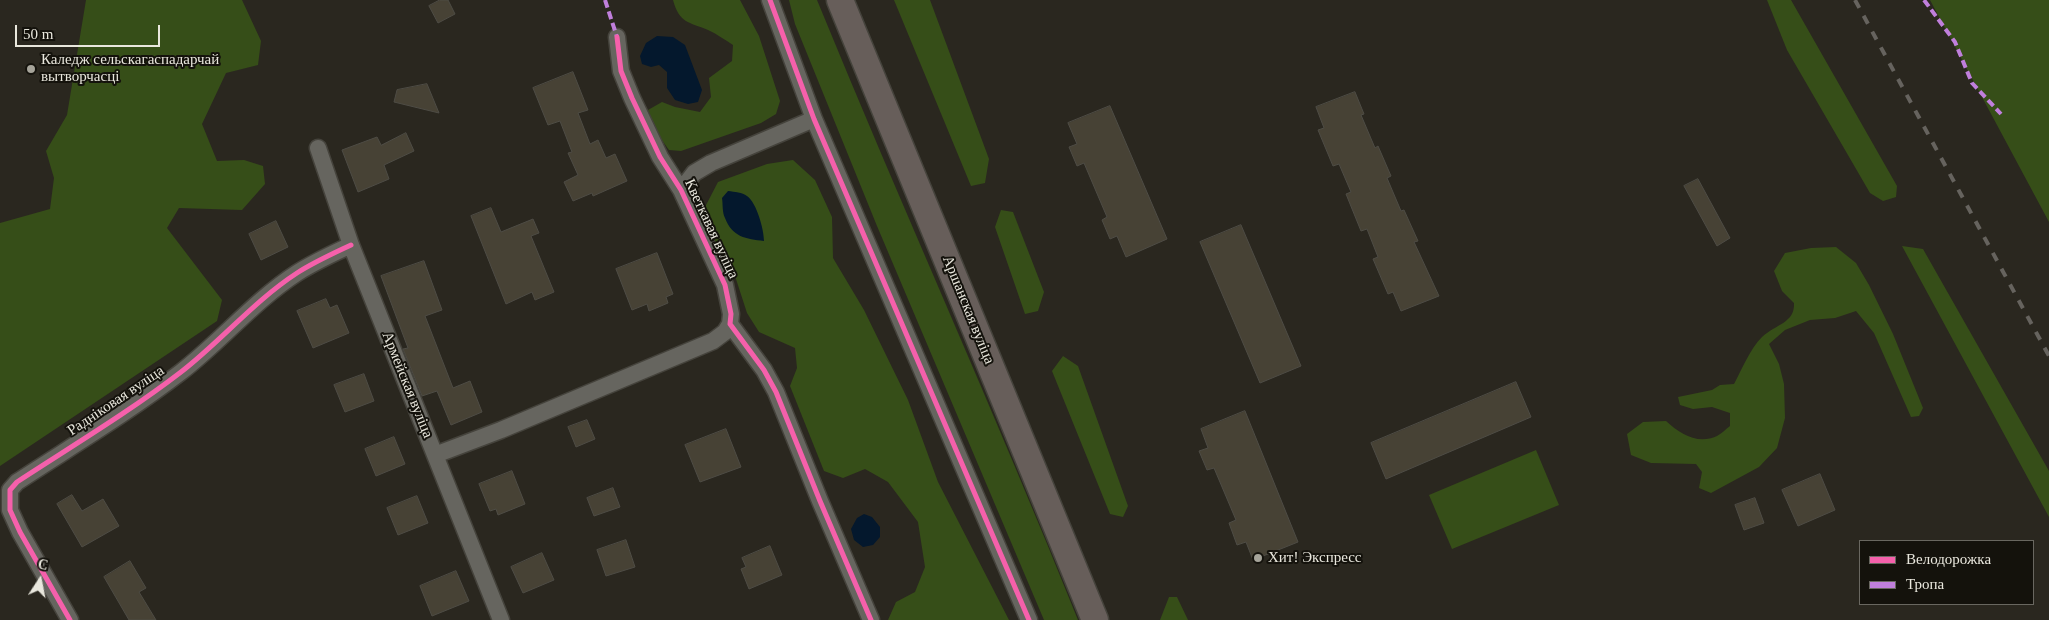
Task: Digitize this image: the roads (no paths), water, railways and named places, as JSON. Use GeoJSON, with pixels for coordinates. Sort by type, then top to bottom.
{"type":"FeatureCollection","features":[{"type":"Feature","properties":{"kind":"main road","name":"Аршанская вуліца"},"geometry":{"type":"LineString","coordinates":[[840,0],[1095,620]]}},
{"type":"Feature","properties":{"kind":"street"},"geometry":{"type":"LineString","coordinates":[[770,0],[814,119],[1029,620]]}},
{"type":"Feature","properties":{"kind":"street","name":"Кветкавая вуліца"},"geometry":{"type":"LineString","coordinates":[[617,37],[621,71],[632,98],[660,157],[681,190],[725,285],[731,314],[730,324]]}},
{"type":"Feature","properties":{"kind":"street"},"geometry":{"type":"LineString","coordinates":[[681,190],[694,173],[711,163],[814,119]]}},
{"type":"Feature","properties":{"kind":"street","name":"Армейская вуліца"},"geometry":{"type":"LineString","coordinates":[[318,148],[351,245],[501,620]]}},
{"type":"Feature","properties":{"kind":"street","name":"Радніковая вуліца"},"geometry":{"type":"LineString","coordinates":[[70,620],[10,510],[10,490],[17,482],[98,430],[181,371],[255,306],[296,274],[351,245]]}},
{"type":"Feature","properties":{"kind":"street"},"geometry":{"type":"LineString","coordinates":[[435,455],[501,430],[713,341],[725,332],[730,324],[764,370],[776,392],[820,501],[872,620]]}},
{"type":"Feature","properties":{"kind":"water"},"geometry":{"type":"Polygon","coordinates":[[[657,36],[673,37],[685,45],[702,90],[698,102],[688,104],[675,100],[667,88],[667,72],[659,65],[651,67],[642,64],[640,56],[646,43],[657,36]]]}},
{"type":"Feature","properties":{"kind":"water"},"geometry":{"type":"Polygon","coordinates":[[[728,191],[738,192],[751,199],[759,217],[764,241],[740,236],[728,224],[723,213],[722,198],[728,191]]]}},
{"type":"Feature","properties":{"kind":"water"},"geometry":{"type":"Polygon","coordinates":[[[864,514],[872,517],[880,527],[880,537],[873,545],[863,547],[854,540],[851,529],[857,518],[864,514]]]}},
{"type":"Feature","properties":{"kind":"railway"},"geometry":{"type":"LineString","coordinates":[[1855,0],[2049,356]]}},
{"type":"Feature","properties":{"kind":"place","name":"Каледж сельскагаспадарчай вытворчасці"},"geometry":{"type":"Point","coordinates":[31,69]}},
{"type":"Feature","properties":{"kind":"place","name":"Хит! Экспресс"},"geometry":{"type":"Point","coordinates":[1258,558]}}]}
